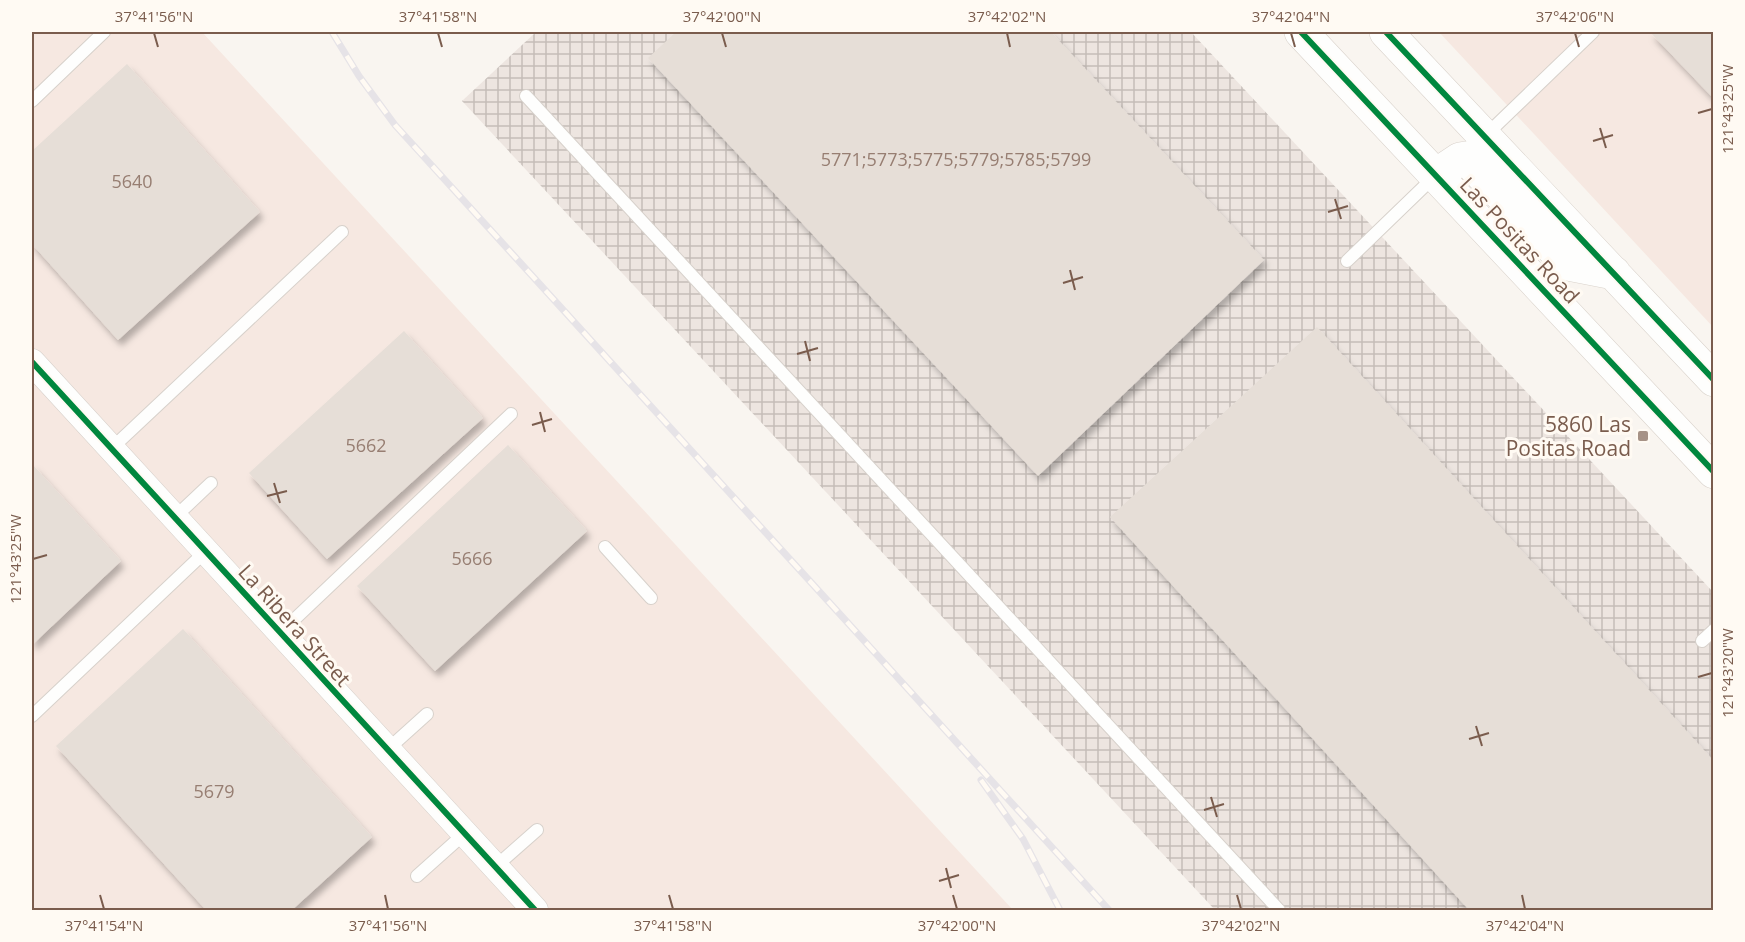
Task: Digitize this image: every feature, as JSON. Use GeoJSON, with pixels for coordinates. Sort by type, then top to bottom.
{"type":"FeatureCollection","features":[{"type":"Feature","properties":{"kind":"main road","name":"Las Positas Road"},"geometry":{"type":"LineString","coordinates":[[1302,32],[1713,472]]}},
{"type":"Feature","properties":{"kind":"main road"},"geometry":{"type":"LineString","coordinates":[[1386,32],[1713,380]]}},
{"type":"Feature","properties":{"kind":"main road"},"geometry":{"type":"LineString","coordinates":[[1436,175],[1466,158],[1568,264],[1614,273]]}},
{"type":"Feature","properties":{"kind":"street","name":"La Ribera Street"},"geometry":{"type":"LineString","coordinates":[[32,362],[535,910]]}},
{"type":"Feature","properties":{"kind":"lane"},"geometry":{"type":"LineString","coordinates":[[32,101],[104,32]]}},
{"type":"Feature","properties":{"kind":"lane"},"geometry":{"type":"LineString","coordinates":[[1485,136],[1593,32]]}},
{"type":"Feature","properties":{"kind":"lane"},"geometry":{"type":"LineString","coordinates":[[526,96],[1279,910]]}},
{"type":"Feature","properties":{"kind":"lane"},"geometry":{"type":"LineString","coordinates":[[1347,261],[1436,175]]}},
{"type":"Feature","properties":{"kind":"lane"},"geometry":{"type":"LineString","coordinates":[[111,449],[342,232]]}},
{"type":"Feature","properties":{"kind":"lane"},"geometry":{"type":"LineString","coordinates":[[280,633],[511,414]]}},
{"type":"Feature","properties":{"kind":"lane"},"geometry":{"type":"LineString","coordinates":[[174,518],[211,483]]}},
{"type":"Feature","properties":{"kind":"lane"},"geometry":{"type":"LineString","coordinates":[[605,547],[651,598]]}},
{"type":"Feature","properties":{"kind":"lane"},"geometry":{"type":"LineString","coordinates":[[32,716],[205,552]]}},
{"type":"Feature","properties":{"kind":"lane"},"geometry":{"type":"LineString","coordinates":[[1702,641],[1713,630]]}},
{"type":"Feature","properties":{"kind":"lane"},"geometry":{"type":"LineString","coordinates":[[387,750],[427,714]]}},
{"type":"Feature","properties":{"kind":"lane"},"geometry":{"type":"LineString","coordinates":[[495,867],[537,830]]}},
{"type":"Feature","properties":{"kind":"lane"},"geometry":{"type":"LineString","coordinates":[[417,876],[464,834]]}},
{"type":"Feature","properties":{"kind":"shaded area"},"geometry":{"type":"Polygon","coordinates":[[[32,32],[202,32],[1013,910],[32,910],[32,32]]]}},
{"type":"Feature","properties":{"kind":"shaded area"},"geometry":{"type":"Polygon","coordinates":[[[536,32],[1191,32],[1713,592],[1713,910],[1215,910],[462,101],[536,32]]]}},
{"type":"Feature","properties":{"kind":"shaded area"},"geometry":{"type":"Polygon","coordinates":[[[1439,32],[1713,32],[1713,327],[1548,149],[1439,32]]]}},
{"type":"Feature","properties":{"kind":"building"},"geometry":{"type":"Polygon","coordinates":[[[676,32],[1051,32],[1264,260],[1038,476],[648,58],[676,32]]]}},
{"type":"Feature","properties":{"kind":"building"},"geometry":{"type":"Polygon","coordinates":[[[1650,32],[1714,32],[1714,99],[1650,32]]]}},
{"type":"Feature","properties":{"kind":"building"},"geometry":{"type":"Polygon","coordinates":[[[127,64],[260,212],[118,340],[32,244],[32,151],[127,64]]]}},
{"type":"Feature","properties":{"kind":"building"},"geometry":{"type":"Polygon","coordinates":[[[1317,327],[1714,761],[1714,910],[1469,910],[1110,517],[1317,327]]]}},
{"type":"Feature","properties":{"kind":"building"},"geometry":{"type":"Polygon","coordinates":[[[404,331],[483,418],[327,559],[249,473],[404,331]]]}},
{"type":"Feature","properties":{"kind":"building"},"geometry":{"type":"Polygon","coordinates":[[[508,445],[587,531],[435,671],[357,586],[508,445]]]}},
{"type":"Feature","properties":{"kind":"building"},"geometry":{"type":"Polygon","coordinates":[[[32,464],[121,561],[32,645],[32,464]]]}},
{"type":"Feature","properties":{"kind":"building"},"geometry":{"type":"Polygon","coordinates":[[[183,629],[372,837],[292,910],[206,910],[56,746],[183,629]]]}},
{"type":"Feature","properties":{"kind":"railway"},"geometry":{"type":"LineString","coordinates":[[332,32],[359,76],[395,125],[1109,910]]}},
{"type":"Feature","properties":{"kind":"railway"},"geometry":{"type":"LineString","coordinates":[[981,780],[1023,839],[1060,910]]}},
{"type":"Feature","properties":{"kind":"cycle path"},"geometry":{"type":"LineString","coordinates":[[1301,32],[1714,472]]}},
{"type":"Feature","properties":{"kind":"cycle path"},"geometry":{"type":"LineString","coordinates":[[1386,32],[1714,380]]}},
{"type":"Feature","properties":{"kind":"cycle path"},"geometry":{"type":"LineString","coordinates":[[32,362],[535,910]]}},
{"type":"Feature","properties":{"kind":"place","name":"5860 Las Positas Road"},"geometry":{"type":"Point","coordinates":[1643,436]}}]}
